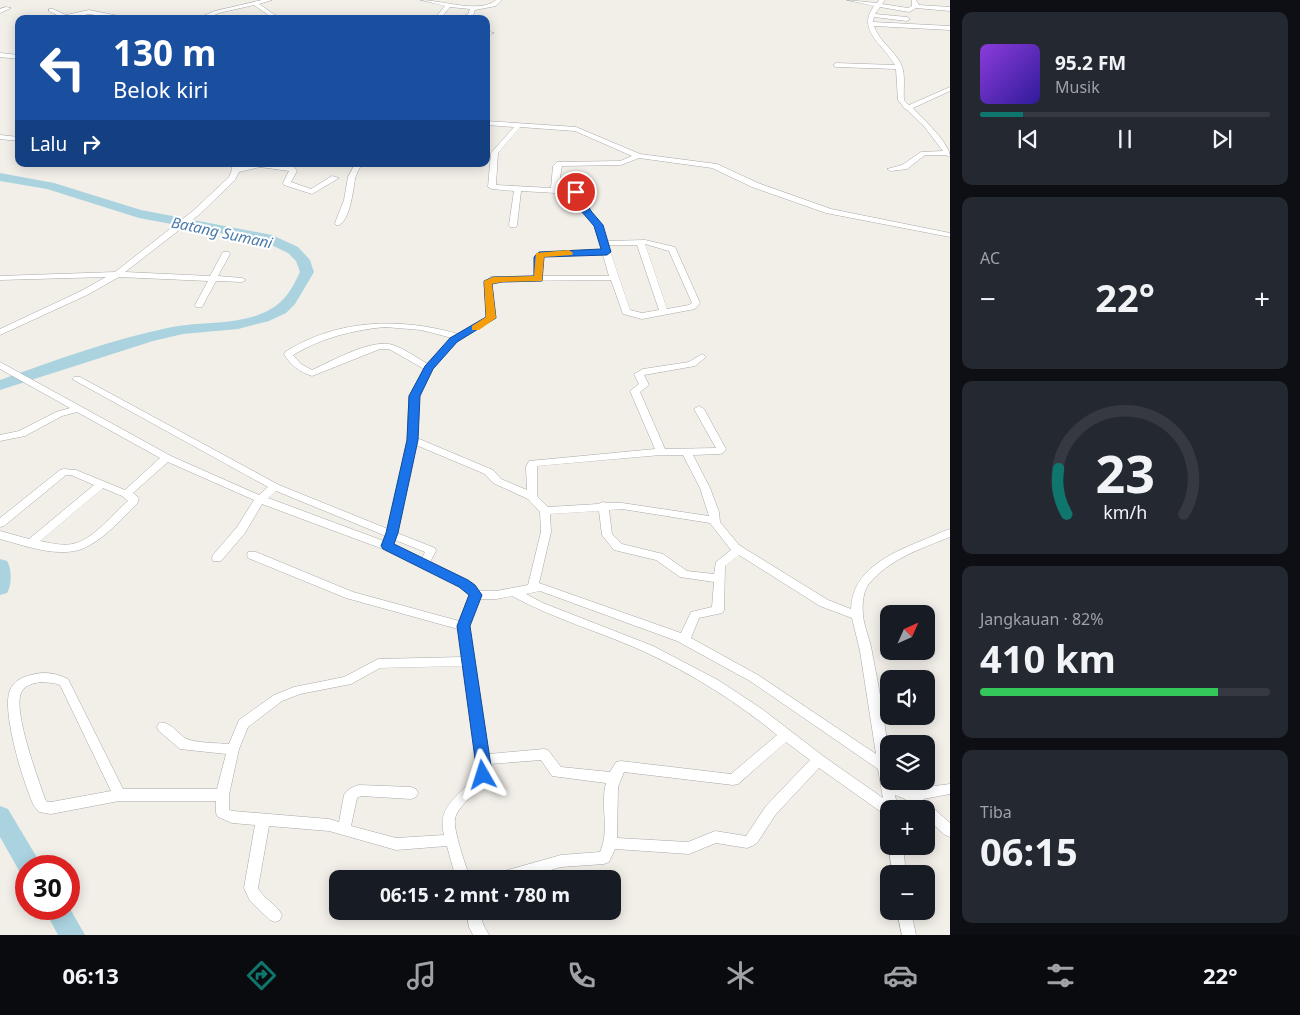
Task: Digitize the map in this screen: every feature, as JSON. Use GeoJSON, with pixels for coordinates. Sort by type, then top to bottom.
{"type":"FeatureCollection","features":[{"type":"Feature","properties":{"kind":"street"},"geometry":{"type":"LineString","coordinates":[[210,15],[269,0]]}},
{"type":"Feature","properties":{"kind":"street"},"geometry":{"type":"LineString","coordinates":[[424,0],[473,7],[494,5],[500,0]]}},
{"type":"Feature","properties":{"kind":"street"},"geometry":{"type":"LineString","coordinates":[[850,0],[880,2],[909,10],[916,6],[950,9]]}},
{"type":"Feature","properties":{"kind":"street"},"geometry":{"type":"LineString","coordinates":[[913,0],[916,6]]}},
{"type":"Feature","properties":{"kind":"street"},"geometry":{"type":"LineString","coordinates":[[880,2],[871,15],[870,24],[875,38],[889,52],[899,67],[902,79],[901,100],[925,124],[950,154]]}},
{"type":"Feature","properties":{"kind":"street"},"geometry":{"type":"LineString","coordinates":[[254,3],[272,15]]}},
{"type":"Feature","properties":{"kind":"street"},"geometry":{"type":"LineString","coordinates":[[440,15],[449,5]]}},
{"type":"Feature","properties":{"kind":"street"},"geometry":{"type":"LineString","coordinates":[[471,15],[473,7]]}},
{"type":"Feature","properties":{"kind":"street"},"geometry":{"type":"LineString","coordinates":[[0,11],[8,8]]}},
{"type":"Feature","properties":{"kind":"street"},"geometry":{"type":"LineString","coordinates":[[51,10],[61,15]]}},
{"type":"Feature","properties":{"kind":"street"},"geometry":{"type":"LineString","coordinates":[[75,15],[89,12],[107,15]]}},
{"type":"Feature","properties":{"kind":"street"},"geometry":{"type":"LineString","coordinates":[[871,15],[907,19]]}},
{"type":"Feature","properties":{"kind":"street"},"geometry":{"type":"LineString","coordinates":[[870,24],[950,28]]}},
{"type":"Feature","properties":{"kind":"street"},"geometry":{"type":"LineString","coordinates":[[0,55],[15,57]]}},
{"type":"Feature","properties":{"kind":"street"},"geometry":{"type":"LineString","coordinates":[[836,65],[899,67]]}},
{"type":"Feature","properties":{"kind":"street"},"geometry":{"type":"LineString","coordinates":[[907,108],[950,89]]}},
{"type":"Feature","properties":{"kind":"street"},"geometry":{"type":"LineString","coordinates":[[490,123],[570,128],[590,134],[638,156],[711,165],[755,185],[829,212],[950,235]]}},
{"type":"Feature","properties":{"kind":"street"},"geometry":{"type":"LineString","coordinates":[[518,126],[495,153],[492,187],[577,192],[587,212],[600,229],[604,243],[607,252],[614,278],[626,312],[642,316],[692,307],[696,303],[672,249],[640,242],[604,243]]}},
{"type":"Feature","properties":{"kind":"street"},"geometry":{"type":"LineString","coordinates":[[0,137],[15,139]]}},
{"type":"Feature","properties":{"kind":"street"},"geometry":{"type":"LineString","coordinates":[[490,152],[495,153]]}},
{"type":"Feature","properties":{"kind":"street"},"geometry":{"type":"LineString","coordinates":[[891,169],[904,167],[922,153],[950,154]]}},
{"type":"Feature","properties":{"kind":"street"},"geometry":{"type":"LineString","coordinates":[[554,191],[556,166],[560,164],[622,162],[638,156]]}},
{"type":"Feature","properties":{"kind":"street"},"geometry":{"type":"LineString","coordinates":[[0,332],[84,293],[117,274],[197,212],[232,178],[235,167]]}},
{"type":"Feature","properties":{"kind":"street"},"geometry":{"type":"LineString","coordinates":[[276,167],[291,169],[293,171],[287,183],[312,192],[335,178]]}},
{"type":"Feature","properties":{"kind":"street"},"geometry":{"type":"LineString","coordinates":[[339,223],[348,200],[352,177],[357,167]]}},
{"type":"Feature","properties":{"kind":"street"},"geometry":{"type":"LineString","coordinates":[[514,225],[518,189]]}},
{"type":"Feature","properties":{"kind":"street"},"geometry":{"type":"LineString","coordinates":[[640,242],[664,312]]}},
{"type":"Feature","properties":{"kind":"street"},"geometry":{"type":"LineString","coordinates":[[538,279],[539,255],[607,252]]}},
{"type":"Feature","properties":{"kind":"street"},"geometry":{"type":"LineString","coordinates":[[199,305],[226,254]]}},
{"type":"Feature","properties":{"kind":"street"},"geometry":{"type":"LineString","coordinates":[[0,278],[117,274],[242,280]]}},
{"type":"Feature","properties":{"kind":"street"},"geometry":{"type":"LineString","coordinates":[[387,546],[392,533],[412,440],[414,396],[429,368],[459,337],[491,318],[487,285],[490,281],[502,279],[614,278]]}},
{"type":"Feature","properties":{"kind":"street"},"geometry":{"type":"LineString","coordinates":[[429,368],[385,346],[368,349],[312,373],[306,372],[289,358],[288,354],[343,329],[368,325],[422,327],[459,337]]}},
{"type":"Feature","properties":{"kind":"street"},"geometry":{"type":"LineString","coordinates":[[661,452],[637,395],[644,385],[639,377],[640,373],[692,364],[702,357]]}},
{"type":"Feature","properties":{"kind":"street"},"geometry":{"type":"LineString","coordinates":[[4,368],[167,458],[260,499],[387,546],[463,583],[475,595]]}},
{"type":"Feature","properties":{"kind":"street"},"geometry":{"type":"LineString","coordinates":[[78,379],[275,487],[392,533],[431,551],[424,564]]}},
{"type":"Feature","properties":{"kind":"street"},"geometry":{"type":"LineString","coordinates":[[0,438],[22,434],[59,414],[78,409]]}},
{"type":"Feature","properties":{"kind":"street"},"geometry":{"type":"LineString","coordinates":[[532,498],[531,468],[536,462],[661,452],[717,452],[721,449],[699,409]]}},
{"type":"Feature","properties":{"kind":"street"},"geometry":{"type":"LineString","coordinates":[[412,440],[489,472],[497,481],[513,486],[532,498],[545,511],[546,532],[533,587]]}},
{"type":"Feature","properties":{"kind":"street"},"geometry":{"type":"LineString","coordinates":[[687,452],[704,484],[714,512],[716,526],[738,550],[760,561],[824,603],[857,615]]}},
{"type":"Feature","properties":{"kind":"street"},"geometry":{"type":"LineString","coordinates":[[126,494],[167,458]]}},
{"type":"Feature","properties":{"kind":"street"},"geometry":{"type":"LineString","coordinates":[[0,536],[31,543],[72,548],[83,545],[133,502],[134,498],[72,472],[64,472],[3,518]]}},
{"type":"Feature","properties":{"kind":"street"},"geometry":{"type":"LineString","coordinates":[[31,543],[102,484]]}},
{"type":"Feature","properties":{"kind":"street"},"geometry":{"type":"LineString","coordinates":[[217,558],[241,530],[260,499],[275,487]]}},
{"type":"Feature","properties":{"kind":"street"},"geometry":{"type":"LineString","coordinates":[[545,511],[603,505],[629,506],[714,520]]}},
{"type":"Feature","properties":{"kind":"street"},"geometry":{"type":"LineString","coordinates":[[603,505],[607,535],[618,547],[659,557],[684,574],[719,579]]}},
{"type":"Feature","properties":{"kind":"street"},"geometry":{"type":"LineString","coordinates":[[880,737],[866,651],[857,615],[857,600],[862,585],[876,568],[894,556],[950,533]]}},
{"type":"Feature","properties":{"kind":"street"},"geometry":{"type":"LineString","coordinates":[[684,640],[696,613],[718,610],[721,562],[738,550]]}},
{"type":"Feature","properties":{"kind":"street"},"geometry":{"type":"LineString","coordinates":[[252,555],[350,595],[463,626]]}},
{"type":"Feature","properties":{"kind":"street"},"geometry":{"type":"LineString","coordinates":[[475,595],[496,595],[541,586],[684,640],[754,678],[880,765]]}},
{"type":"Feature","properties":{"kind":"street"},"geometry":{"type":"LineString","coordinates":[[513,592],[539,606],[616,635],[657,653],[714,683],[758,712],[818,760],[880,802]]}},
{"type":"Feature","properties":{"kind":"street"},"geometry":{"type":"LineString","coordinates":[[461,870],[448,821],[451,811],[483,775],[463,626],[475,595]]}},
{"type":"Feature","properties":{"kind":"street"},"geometry":{"type":"LineString","coordinates":[[453,840],[396,844],[329,825],[227,816],[222,810],[222,795],[233,748],[243,724],[286,694],[346,681],[378,664],[468,662]]}},
{"type":"Feature","properties":{"kind":"street"},"geometry":{"type":"LineString","coordinates":[[119,795],[67,685],[59,680],[46,677],[30,680],[20,685],[14,694],[16,726],[41,805],[51,808],[119,795],[222,795]]}},
{"type":"Feature","properties":{"kind":"street"},"geometry":{"type":"LineString","coordinates":[[163,728],[184,745],[233,748]]}},
{"type":"Feature","properties":{"kind":"street"},"geometry":{"type":"LineString","coordinates":[[528,870],[560,861],[602,860],[606,856],[610,843],[613,778],[619,768],[623,766],[733,780],[782,738],[787,737]]}},
{"type":"Feature","properties":{"kind":"street"},"geometry":{"type":"LineString","coordinates":[[482,760],[544,754],[557,772],[613,778]]}},
{"type":"Feature","properties":{"kind":"street"},"geometry":{"type":"LineString","coordinates":[[610,843],[689,848],[715,837],[747,842],[752,839],[774,807],[818,760]]}},
{"type":"Feature","properties":{"kind":"street"},"geometry":{"type":"LineString","coordinates":[[344,829],[350,795],[354,792],[359,790],[411,793]]}},
{"type":"Feature","properties":{"kind":"street"},"geometry":{"type":"LineString","coordinates":[[898,790],[910,795],[916,800]]}},
{"type":"Feature","properties":{"kind":"street"},"geometry":{"type":"LineString","coordinates":[[910,795],[950,790]]}},
{"type":"Feature","properties":{"kind":"street"},"geometry":{"type":"LineString","coordinates":[[935,817],[950,831]]}},
{"type":"Feature","properties":{"kind":"street"},"geometry":{"type":"LineString","coordinates":[[263,820],[252,888],[255,897],[275,915]]}},
{"type":"Feature","properties":{"kind":"street"},"geometry":{"type":"LineString","coordinates":[[475,920],[476,927],[482,935]]}},
{"type":"Feature","properties":{"kind":"street"},"geometry":{"type":"LineString","coordinates":[[906,920],[909,935]]}},
{"type":"Feature","properties":{"kind":"waterway","name":"Batang Sumani"},"geometry":{"type":"LineString","coordinates":[[0,177],[49,186],[139,214],[267,238],[293,250],[303,260],[307,272],[290,301],[275,313],[264,318],[251,322],[183,330],[149,337],[84,356],[0,385]]}},
{"type":"Feature","properties":{"kind":"waterway","name":"Batang Sumani"},"geometry":{"type":"LineString","coordinates":[[0,566],[0,588]]}},
{"type":"Feature","properties":{"kind":"waterway","name":"Batang Sumani"},"geometry":{"type":"LineString","coordinates":[[0,816],[23,855]]}},
{"type":"Feature","properties":{"kind":"waterway","name":"Batang Sumani"},"geometry":{"type":"LineString","coordinates":[[63,920],[72,935]]}},
{"type":"Feature","properties":{"kind":"slow traffic"},"geometry":{"type":"LineString","coordinates":[[476,328],[488,322],[492,315],[488,283],[493,280],[502,279],[538,279],[539,255],[569,253]]}},
{"type":"Feature","properties":{"kind":"route"},"geometry":{"type":"LineString","coordinates":[[483,775],[484,766],[463,626],[468,608],[475,595],[463,583],[387,546],[392,533],[412,440],[414,396],[429,368],[454,340],[488,322],[491,318],[488,283],[493,280],[502,279],[538,279],[538,257],[542,254],[607,252],[598,225],[587,212],[578,192],[576,192]]}}]}
